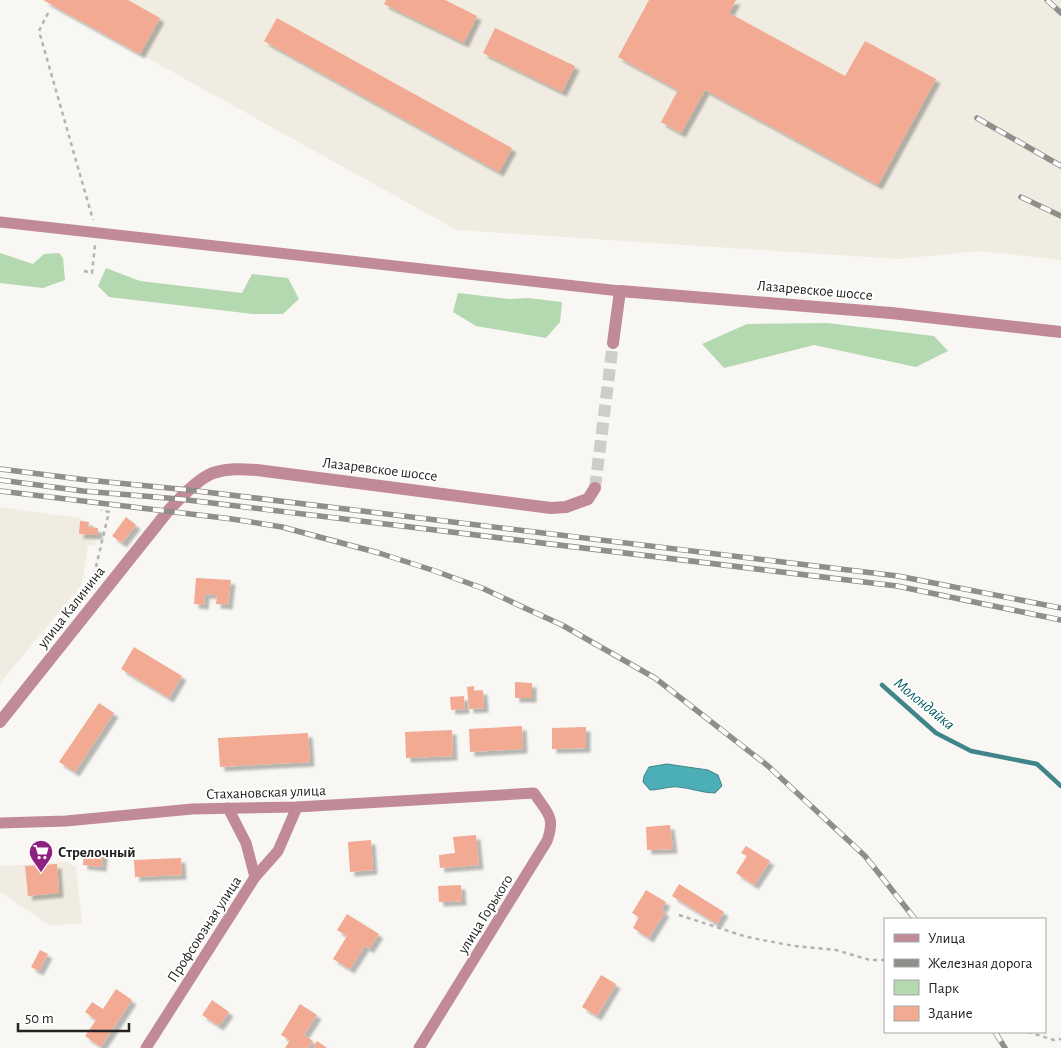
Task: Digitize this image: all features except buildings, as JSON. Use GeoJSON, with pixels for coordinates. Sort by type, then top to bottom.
{"type":"FeatureCollection","features":[{"type":"Feature","properties":{"kind":"street"},"geometry":{"type":"LineString","coordinates":[[0,222],[620,290],[613,343]]}},
{"type":"Feature","properties":{"kind":"street","name":"Лазаревское шоссе"},"geometry":{"type":"LineString","coordinates":[[620,290],[891,313],[1061,332]]}},
{"type":"Feature","properties":{"kind":"street","name":"Лазаревское шоссе"},"geometry":{"type":"LineString","coordinates":[[168,511],[189,490],[212,474],[232,469],[257,470],[551,508],[566,507],[588,499],[595,488]]}},
{"type":"Feature","properties":{"kind":"street","name":"улица Калинина"},"geometry":{"type":"LineString","coordinates":[[0,722],[168,511]]}},
{"type":"Feature","properties":{"kind":"street","name":"Стахановская улица"},"geometry":{"type":"LineString","coordinates":[[0,823],[66,821],[192,809],[297,807],[534,793]]}},
{"type":"Feature","properties":{"kind":"street","name":"улица Горького"},"geometry":{"type":"LineString","coordinates":[[419,1048],[547,841],[552,827],[550,817],[534,793]]}},
{"type":"Feature","properties":{"kind":"street","name":"Профсоюзная улица"},"geometry":{"type":"LineString","coordinates":[[146,1048],[255,878],[278,851],[297,807]]}},
{"type":"Feature","properties":{"kind":"street","name":"Профсоюзная улица"},"geometry":{"type":"LineString","coordinates":[[228,808],[246,843],[255,878]]}},
{"type":"Feature","properties":{"kind":"path"},"geometry":{"type":"LineString","coordinates":[[48,13],[39,31],[97,232],[92,273],[84,271]]}},
{"type":"Feature","properties":{"kind":"path"},"geometry":{"type":"LineString","coordinates":[[83,596],[94,575],[108,512],[101,510]]}},
{"type":"Feature","properties":{"kind":"path"},"geometry":{"type":"LineString","coordinates":[[679,915],[747,937],[794,946],[836,950],[870,960],[884,960]]}},
{"type":"Feature","properties":{"kind":"path"},"geometry":{"type":"LineString","coordinates":[[1031,1033],[1054,1040],[1061,1039]]}},
{"type":"Feature","properties":{"kind":"shaded area"},"geometry":{"type":"Polygon","coordinates":[[[43,0],[1061,0],[1061,260],[978,251],[899,259],[457,230],[43,0]]]}},
{"type":"Feature","properties":{"kind":"shaded area"},"geometry":{"type":"Polygon","coordinates":[[[0,507],[79,518],[98,528],[95,546],[88,545],[82,584],[0,683],[0,507]]]}},
{"type":"Feature","properties":{"kind":"shaded area"},"geometry":{"type":"Polygon","coordinates":[[[68,862],[76,867],[82,923],[51,926],[0,892],[0,866],[68,862]]]}},
{"type":"Feature","properties":{"kind":"green space"},"geometry":{"type":"Polygon","coordinates":[[[0,253],[33,264],[44,254],[59,253],[63,258],[65,280],[43,288],[0,283],[0,253]]]}},
{"type":"Feature","properties":{"kind":"green space"},"geometry":{"type":"Polygon","coordinates":[[[106,268],[140,281],[242,293],[252,274],[288,278],[299,299],[283,314],[253,314],[109,297],[98,286],[106,268]]]}},
{"type":"Feature","properties":{"kind":"green space"},"geometry":{"type":"Polygon","coordinates":[[[458,293],[509,299],[528,298],[562,302],[560,322],[546,338],[476,326],[453,312],[458,293]]]}},
{"type":"Feature","properties":{"kind":"green space"},"geometry":{"type":"Polygon","coordinates":[[[827,323],[934,336],[948,351],[916,367],[814,345],[724,368],[702,344],[747,324],[827,323]]]}},
{"type":"Feature","properties":{"kind":"water"},"geometry":{"type":"Polygon","coordinates":[[[667,764],[708,770],[718,775],[722,786],[715,793],[675,787],[650,790],[643,782],[649,767],[667,764]]]}},
{"type":"Feature","properties":{"kind":"waterway","name":"Молондайка"},"geometry":{"type":"LineString","coordinates":[[882,685],[936,733],[971,751],[1037,764],[1061,786]]}},
{"type":"Feature","properties":{"kind":"tunnel"},"geometry":{"type":"LineString","coordinates":[[595,488],[613,343]]}},
{"type":"Feature","properties":{"kind":"railway"},"geometry":{"type":"LineString","coordinates":[[1047,0],[1061,13]]}},
{"type":"Feature","properties":{"kind":"railway"},"geometry":{"type":"LineString","coordinates":[[977,118],[1061,166]]}},
{"type":"Feature","properties":{"kind":"railway"},"geometry":{"type":"LineString","coordinates":[[1021,197],[1061,216]]}},
{"type":"Feature","properties":{"kind":"railway"},"geometry":{"type":"LineString","coordinates":[[0,469],[189,490],[898,576],[1061,608]]}},
{"type":"Feature","properties":{"kind":"railway"},"geometry":{"type":"LineString","coordinates":[[0,480],[83,491],[179,499],[897,586],[1061,620]]}},
{"type":"Feature","properties":{"kind":"railway"},"geometry":{"type":"LineString","coordinates":[[0,491],[232,519],[282,527],[379,553],[432,570],[482,588],[562,625],[655,678],[768,766],[865,856],[914,918]]}},
{"type":"Feature","properties":{"kind":"railway"},"geometry":{"type":"LineString","coordinates":[[996,1033],[1005,1048]]}},
{"type":"Feature","properties":{"kind":"place","name":"Стрелочный"},"geometry":{"type":"Point","coordinates":[41,873]}}]}
